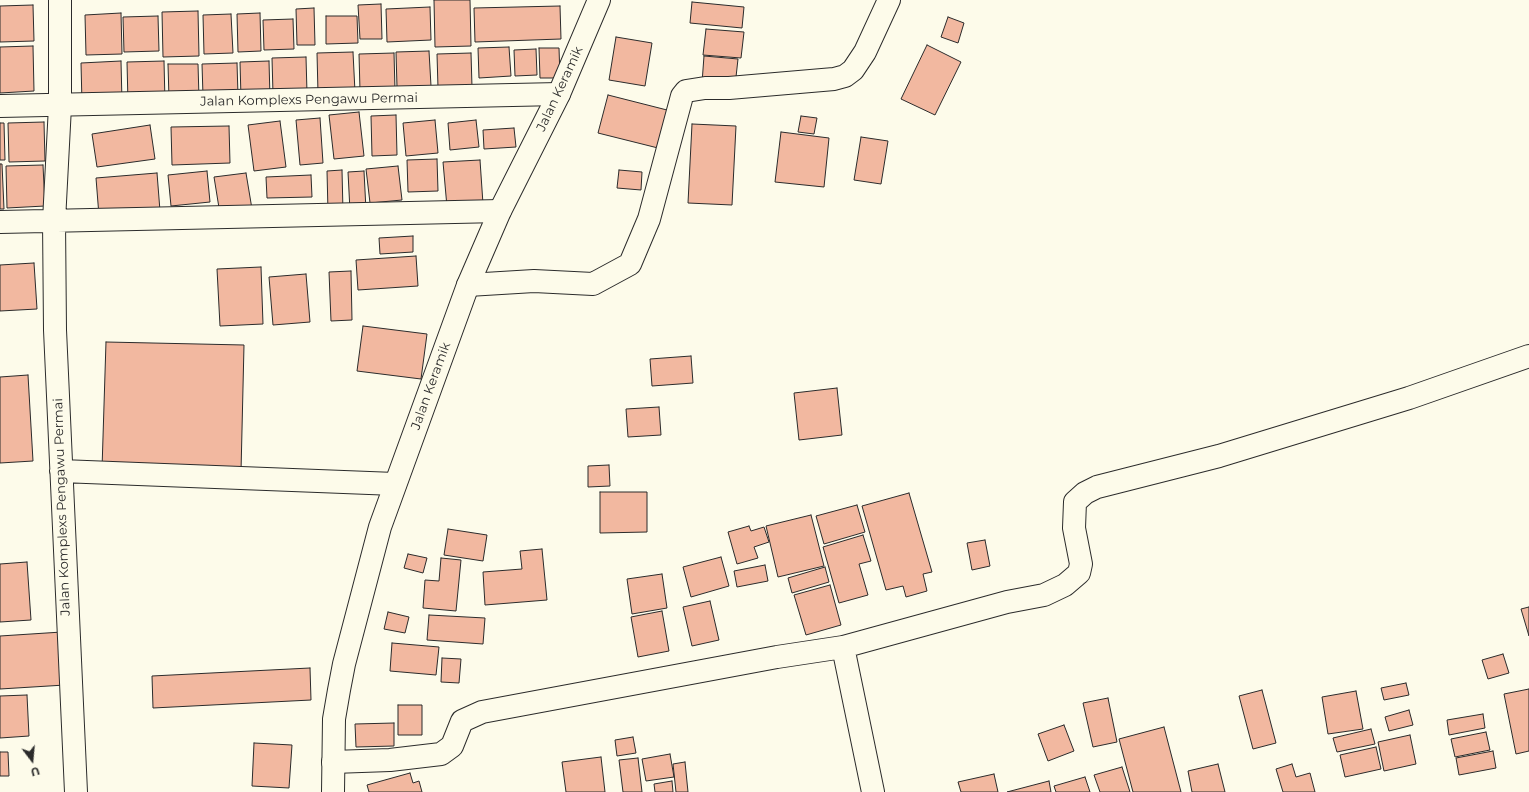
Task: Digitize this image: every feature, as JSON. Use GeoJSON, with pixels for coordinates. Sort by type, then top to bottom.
{"type":"FeatureCollection","features":[{"type":"Feature","properties":{"kind":"street","name":"Jalan Komplexs Pengawu Permai"},"geometry":{"type":"LineString","coordinates":[[60,0],[60,106],[54,221],[55,330],[76,792]]}},
{"type":"Feature","properties":{"kind":"street","name":"Jalan Keramik"},"geometry":{"type":"LineString","coordinates":[[333,792],[334,719],[344,664],[380,527],[468,286],[500,211],[559,94],[599,0]]}},
{"type":"Feature","properties":{"kind":"street"},"geometry":{"type":"LineString","coordinates":[[468,286],[534,281],[593,284],[630,264],[649,219],[682,96],[686,91],[705,88],[728,88],[834,79],[845,76],[853,70],[865,52],[889,0]]}},
{"type":"Feature","properties":{"kind":"street","name":"Jalan Komplexs Pengawu Permai"},"geometry":{"type":"LineString","coordinates":[[0,106],[60,106],[559,94]]}},
{"type":"Feature","properties":{"kind":"street"},"geometry":{"type":"LineString","coordinates":[[0,222],[500,211]]}},
{"type":"Feature","properties":{"kind":"street"},"geometry":{"type":"LineString","coordinates":[[333,762],[390,760],[440,754],[452,746],[462,721],[482,712],[777,657],[843,647],[1007,602],[1044,595],[1073,580],[1079,573],[1080,569],[1074,528],[1075,502],[1085,493],[1097,487],[1261,444],[1409,398],[1529,356]]}},
{"type":"Feature","properties":{"kind":"street"},"geometry":{"type":"LineString","coordinates":[[61,471],[395,484]]}},
{"type":"Feature","properties":{"kind":"street"},"geometry":{"type":"LineString","coordinates":[[843,647],[872,792]]}},
{"type":"Feature","properties":{"kind":"building"},"geometry":{"type":"Polygon","coordinates":[[[434,0],[470,0],[471,46],[435,47],[434,0]]]}},
{"type":"Feature","properties":{"kind":"building"},"geometry":{"type":"Polygon","coordinates":[[[692,2],[744,7],[742,28],[690,23],[692,2]]]}},
{"type":"Feature","properties":{"kind":"building"},"geometry":{"type":"Polygon","coordinates":[[[381,4],[382,39],[360,39],[358,5],[381,4]]]}},
{"type":"Feature","properties":{"kind":"building"},"geometry":{"type":"Polygon","coordinates":[[[33,5],[34,41],[0,42],[0,6],[33,5]]]}},
{"type":"Feature","properties":{"kind":"building"},"geometry":{"type":"Polygon","coordinates":[[[560,6],[561,39],[475,42],[474,8],[560,6]]]}},
{"type":"Feature","properties":{"kind":"building"},"geometry":{"type":"Polygon","coordinates":[[[430,7],[431,40],[387,42],[386,9],[430,7]]]}},
{"type":"Feature","properties":{"kind":"building"},"geometry":{"type":"Polygon","coordinates":[[[314,8],[315,45],[297,45],[296,9],[314,8]]]}},
{"type":"Feature","properties":{"kind":"building"},"geometry":{"type":"Polygon","coordinates":[[[198,11],[199,56],[163,57],[162,12],[198,11]]]}},
{"type":"Feature","properties":{"kind":"building"},"geometry":{"type":"Polygon","coordinates":[[[121,13],[122,54],[86,55],[85,15],[121,13]]]}},
{"type":"Feature","properties":{"kind":"building"},"geometry":{"type":"Polygon","coordinates":[[[260,13],[261,51],[238,52],[237,14],[260,13]]]}},
{"type":"Feature","properties":{"kind":"building"},"geometry":{"type":"Polygon","coordinates":[[[231,14],[233,53],[204,54],[203,15],[231,14]]]}},
{"type":"Feature","properties":{"kind":"building"},"geometry":{"type":"Polygon","coordinates":[[[158,16],[159,51],[124,52],[123,17],[158,16]]]}},
{"type":"Feature","properties":{"kind":"building"},"geometry":{"type":"Polygon","coordinates":[[[326,16],[357,16],[358,43],[326,44],[326,16]]]}},
{"type":"Feature","properties":{"kind":"building"},"geometry":{"type":"Polygon","coordinates":[[[948,17],[964,23],[958,43],[941,37],[948,17]]]}},
{"type":"Feature","properties":{"kind":"building"},"geometry":{"type":"Polygon","coordinates":[[[293,19],[294,49],[264,50],[263,20],[293,19]]]}},
{"type":"Feature","properties":{"kind":"building"},"geometry":{"type":"Polygon","coordinates":[[[706,29],[744,32],[741,58],[703,55],[706,29]]]}},
{"type":"Feature","properties":{"kind":"building"},"geometry":{"type":"Polygon","coordinates":[[[616,37],[652,43],[645,86],[609,80],[616,37]]]}},
{"type":"Feature","properties":{"kind":"building"},"geometry":{"type":"Polygon","coordinates":[[[927,45],[961,62],[935,115],[901,99],[927,45]]]}},
{"type":"Feature","properties":{"kind":"building"},"geometry":{"type":"Polygon","coordinates":[[[33,46],[34,91],[0,93],[0,47],[33,46]]]}},
{"type":"Feature","properties":{"kind":"building"},"geometry":{"type":"Polygon","coordinates":[[[509,47],[511,76],[479,78],[478,48],[509,47]]]}},
{"type":"Feature","properties":{"kind":"building"},"geometry":{"type":"Polygon","coordinates":[[[539,48],[559,48],[560,78],[540,78],[539,48]]]}},
{"type":"Feature","properties":{"kind":"building"},"geometry":{"type":"Polygon","coordinates":[[[536,49],[537,75],[515,76],[514,50],[536,49]]]}},
{"type":"Feature","properties":{"kind":"building"},"geometry":{"type":"Polygon","coordinates":[[[429,51],[431,86],[397,87],[396,52],[429,51]]]}},
{"type":"Feature","properties":{"kind":"building"},"geometry":{"type":"Polygon","coordinates":[[[353,52],[355,92],[318,93],[317,53],[353,52]]]}},
{"type":"Feature","properties":{"kind":"building"},"geometry":{"type":"Polygon","coordinates":[[[394,53],[395,90],[360,91],[359,54],[394,53]]]}},
{"type":"Feature","properties":{"kind":"building"},"geometry":{"type":"Polygon","coordinates":[[[471,53],[472,87],[438,88],[437,54],[471,53]]]}},
{"type":"Feature","properties":{"kind":"building"},"geometry":{"type":"Polygon","coordinates":[[[704,56],[738,59],[735,86],[702,83],[704,56]]]}},
{"type":"Feature","properties":{"kind":"building"},"geometry":{"type":"Polygon","coordinates":[[[306,57],[307,93],[273,94],[272,58],[306,57]]]}},
{"type":"Feature","properties":{"kind":"building"},"geometry":{"type":"Polygon","coordinates":[[[121,61],[122,102],[82,104],[81,63],[121,61]]]}},
{"type":"Feature","properties":{"kind":"building"},"geometry":{"type":"Polygon","coordinates":[[[164,61],[165,102],[128,103],[127,62],[164,61]]]}},
{"type":"Feature","properties":{"kind":"building"},"geometry":{"type":"Polygon","coordinates":[[[269,61],[270,98],[241,98],[240,62],[269,61]]]}},
{"type":"Feature","properties":{"kind":"building"},"geometry":{"type":"Polygon","coordinates":[[[237,63],[238,95],[203,96],[202,64],[237,63]]]}},
{"type":"Feature","properties":{"kind":"building"},"geometry":{"type":"Polygon","coordinates":[[[168,64],[198,64],[199,98],[169,99],[168,64]]]}},
{"type":"Feature","properties":{"kind":"building"},"geometry":{"type":"Polygon","coordinates":[[[608,95],[667,110],[658,148],[598,133],[608,95]]]}},
{"type":"Feature","properties":{"kind":"building"},"geometry":{"type":"Polygon","coordinates":[[[359,112],[364,156],[334,159],[329,115],[359,112]]]}},
{"type":"Feature","properties":{"kind":"building"},"geometry":{"type":"Polygon","coordinates":[[[396,115],[397,155],[372,156],[371,116],[396,115]]]}},
{"type":"Feature","properties":{"kind":"building"},"geometry":{"type":"Polygon","coordinates":[[[801,116],[817,118],[814,134],[798,132],[801,116]]]}},
{"type":"Feature","properties":{"kind":"building"},"geometry":{"type":"Polygon","coordinates":[[[320,118],[323,163],[300,165],[296,120],[320,118]]]}},
{"type":"Feature","properties":{"kind":"building"},"geometry":{"type":"Polygon","coordinates":[[[435,120],[438,153],[406,156],[403,123],[435,120]]]}},
{"type":"Feature","properties":{"kind":"building"},"geometry":{"type":"Polygon","coordinates":[[[476,120],[479,147],[450,150],[448,123],[476,120]]]}},
{"type":"Feature","properties":{"kind":"building"},"geometry":{"type":"Polygon","coordinates":[[[280,121],[286,167],[254,171],[248,125],[280,121]]]}},
{"type":"Feature","properties":{"kind":"building"},"geometry":{"type":"Polygon","coordinates":[[[44,122],[45,161],[9,162],[8,123],[44,122]]]}},
{"type":"Feature","properties":{"kind":"building"},"geometry":{"type":"Polygon","coordinates":[[[0,123],[4,123],[5,160],[0,160],[0,123]]]}},
{"type":"Feature","properties":{"kind":"building"},"geometry":{"type":"Polygon","coordinates":[[[692,124],[736,126],[732,205],[688,203],[692,124]]]}},
{"type":"Feature","properties":{"kind":"building"},"geometry":{"type":"Polygon","coordinates":[[[150,125],[155,159],[97,167],[92,134],[150,125]]]}},
{"type":"Feature","properties":{"kind":"building"},"geometry":{"type":"Polygon","coordinates":[[[229,126],[230,163],[172,165],[171,127],[229,126]]]}},
{"type":"Feature","properties":{"kind":"building"},"geometry":{"type":"Polygon","coordinates":[[[514,128],[516,147],[484,149],[483,130],[514,128]]]}},
{"type":"Feature","properties":{"kind":"building"},"geometry":{"type":"Polygon","coordinates":[[[781,132],[829,138],[824,187],[775,182],[781,132]]]}},
{"type":"Feature","properties":{"kind":"building"},"geometry":{"type":"Polygon","coordinates":[[[861,137],[888,141],[881,184],[854,180],[861,137]]]}},
{"type":"Feature","properties":{"kind":"building"},"geometry":{"type":"Polygon","coordinates":[[[437,159],[438,191],[408,192],[407,160],[437,159]]]}},
{"type":"Feature","properties":{"kind":"building"},"geometry":{"type":"Polygon","coordinates":[[[480,160],[483,204],[447,207],[443,162],[480,160]]]}},
{"type":"Feature","properties":{"kind":"building"},"geometry":{"type":"Polygon","coordinates":[[[0,164],[2,164],[4,209],[0,209],[0,164]]]}},
{"type":"Feature","properties":{"kind":"building"},"geometry":{"type":"Polygon","coordinates":[[[43,165],[45,206],[7,208],[6,166],[43,165]]]}},
{"type":"Feature","properties":{"kind":"building"},"geometry":{"type":"Polygon","coordinates":[[[398,166],[402,200],[370,203],[366,169],[398,166]]]}},
{"type":"Feature","properties":{"kind":"building"},"geometry":{"type":"Polygon","coordinates":[[[342,170],[343,212],[328,212],[327,171],[342,170]]]}},
{"type":"Feature","properties":{"kind":"building"},"geometry":{"type":"Polygon","coordinates":[[[619,170],[642,172],[641,190],[617,188],[619,170]]]}},
{"type":"Feature","properties":{"kind":"building"},"geometry":{"type":"Polygon","coordinates":[[[207,171],[210,202],[171,206],[168,175],[207,171]]]}},
{"type":"Feature","properties":{"kind":"building"},"geometry":{"type":"Polygon","coordinates":[[[364,171],[366,210],[350,211],[348,172],[364,171]]]}},
{"type":"Feature","properties":{"kind":"building"},"geometry":{"type":"Polygon","coordinates":[[[157,173],[160,211],[99,216],[96,178],[157,173]]]}},
{"type":"Feature","properties":{"kind":"building"},"geometry":{"type":"Polygon","coordinates":[[[246,173],[252,209],[220,214],[214,177],[246,173]]]}},
{"type":"Feature","properties":{"kind":"building"},"geometry":{"type":"Polygon","coordinates":[[[311,175],[312,197],[267,198],[266,177],[311,175]]]}},
{"type":"Feature","properties":{"kind":"building"},"geometry":{"type":"Polygon","coordinates":[[[413,236],[413,252],[380,254],[379,238],[413,236]]]}},
{"type":"Feature","properties":{"kind":"building"},"geometry":{"type":"Polygon","coordinates":[[[416,256],[418,286],[358,290],[356,260],[416,256]]]}},
{"type":"Feature","properties":{"kind":"building"},"geometry":{"type":"Polygon","coordinates":[[[34,263],[37,309],[0,311],[0,265],[34,263]]]}},
{"type":"Feature","properties":{"kind":"building"},"geometry":{"type":"Polygon","coordinates":[[[261,267],[263,324],[220,326],[217,269],[261,267]]]}},
{"type":"Feature","properties":{"kind":"building"},"geometry":{"type":"Polygon","coordinates":[[[351,271],[352,320],[331,321],[329,272],[351,271]]]}},
{"type":"Feature","properties":{"kind":"building"},"geometry":{"type":"Polygon","coordinates":[[[306,274],[310,322],[273,325],[269,277],[306,274]]]}},
{"type":"Feature","properties":{"kind":"building"},"geometry":{"type":"Polygon","coordinates":[[[363,326],[427,334],[421,379],[357,371],[363,326]]]}},
{"type":"Feature","properties":{"kind":"building"},"geometry":{"type":"Polygon","coordinates":[[[106,342],[244,345],[241,472],[102,469],[106,342]]]}},
{"type":"Feature","properties":{"kind":"building"},"geometry":{"type":"Polygon","coordinates":[[[691,356],[693,383],[652,386],[650,359],[691,356]]]}},
{"type":"Feature","properties":{"kind":"building"},"geometry":{"type":"Polygon","coordinates":[[[28,375],[33,461],[0,463],[0,377],[28,375]]]}},
{"type":"Feature","properties":{"kind":"building"},"geometry":{"type":"Polygon","coordinates":[[[837,388],[842,435],[799,440],[794,393],[837,388]]]}},
{"type":"Feature","properties":{"kind":"building"},"geometry":{"type":"Polygon","coordinates":[[[659,407],[661,435],[628,437],[626,409],[659,407]]]}},
{"type":"Feature","properties":{"kind":"building"},"geometry":{"type":"Polygon","coordinates":[[[609,465],[610,486],[588,487],[588,466],[609,465]]]}},
{"type":"Feature","properties":{"kind":"building"},"geometry":{"type":"Polygon","coordinates":[[[600,492],[647,492],[647,532],[600,533],[600,492]]]}},
{"type":"Feature","properties":{"kind":"building"},"geometry":{"type":"Polygon","coordinates":[[[909,493],[932,572],[923,574],[927,591],[906,597],[903,586],[886,590],[862,506],[909,493]]]}},
{"type":"Feature","properties":{"kind":"building"},"geometry":{"type":"Polygon","coordinates":[[[857,505],[865,532],[824,544],[816,516],[857,505]]]}},
{"type":"Feature","properties":{"kind":"building"},"geometry":{"type":"Polygon","coordinates":[[[811,515],[824,566],[778,577],[766,526],[811,515]]]}},
{"type":"Feature","properties":{"kind":"building"},"geometry":{"type":"Polygon","coordinates":[[[749,526],[751,531],[764,527],[769,542],[754,547],[758,558],[737,564],[728,532],[749,526]]]}},
{"type":"Feature","properties":{"kind":"building"},"geometry":{"type":"Polygon","coordinates":[[[448,529],[487,535],[483,561],[444,555],[448,529]]]}},
{"type":"Feature","properties":{"kind":"building"},"geometry":{"type":"Polygon","coordinates":[[[863,535],[871,561],[859,564],[868,595],[839,603],[823,547],[863,535]]]}},
{"type":"Feature","properties":{"kind":"building"},"geometry":{"type":"Polygon","coordinates":[[[985,540],[990,566],[972,570],[967,543],[985,540]]]}},
{"type":"Feature","properties":{"kind":"building"},"geometry":{"type":"Polygon","coordinates":[[[542,549],[547,600],[485,605],[483,572],[522,569],[520,551],[542,549]]]}},
{"type":"Feature","properties":{"kind":"building"},"geometry":{"type":"Polygon","coordinates":[[[408,554],[427,558],[423,573],[404,568],[408,554]]]}},
{"type":"Feature","properties":{"kind":"building"},"geometry":{"type":"Polygon","coordinates":[[[721,557],[729,586],[691,597],[683,567],[721,557]]]}},
{"type":"Feature","properties":{"kind":"building"},"geometry":{"type":"Polygon","coordinates":[[[441,558],[461,560],[456,611],[423,608],[425,580],[439,581],[441,558]]]}},
{"type":"Feature","properties":{"kind":"building"},"geometry":{"type":"Polygon","coordinates":[[[27,562],[31,620],[0,622],[0,564],[27,562]]]}},
{"type":"Feature","properties":{"kind":"building"},"geometry":{"type":"Polygon","coordinates":[[[765,565],[768,581],[737,587],[734,571],[765,565]]]}},
{"type":"Feature","properties":{"kind":"building"},"geometry":{"type":"Polygon","coordinates":[[[825,567],[829,582],[792,593],[788,578],[825,567]]]}},
{"type":"Feature","properties":{"kind":"building"},"geometry":{"type":"Polygon","coordinates":[[[662,574],[667,608],[632,614],[627,579],[662,574]]]}},
{"type":"Feature","properties":{"kind":"building"},"geometry":{"type":"Polygon","coordinates":[[[830,585],[841,625],[806,635],[794,595],[830,585]]]}},
{"type":"Feature","properties":{"kind":"building"},"geometry":{"type":"Polygon","coordinates":[[[710,601],[719,640],[692,646],[683,607],[710,601]]]}},
{"type":"Feature","properties":{"kind":"building"},"geometry":{"type":"Polygon","coordinates":[[[1529,607],[1529,636],[1521,609],[1529,607]]]}},
{"type":"Feature","properties":{"kind":"building"},"geometry":{"type":"Polygon","coordinates":[[[662,611],[669,651],[638,657],[631,617],[662,611]]]}},
{"type":"Feature","properties":{"kind":"building"},"geometry":{"type":"Polygon","coordinates":[[[388,612],[409,617],[405,633],[384,629],[388,612]]]}},
{"type":"Feature","properties":{"kind":"building"},"geometry":{"type":"Polygon","coordinates":[[[429,615],[485,618],[483,644],[427,640],[429,615]]]}},
{"type":"Feature","properties":{"kind":"building"},"geometry":{"type":"Polygon","coordinates":[[[62,632],[65,685],[0,689],[0,636],[62,632]]]}},
{"type":"Feature","properties":{"kind":"building"},"geometry":{"type":"Polygon","coordinates":[[[392,643],[439,647],[436,675],[390,671],[392,643]]]}},
{"type":"Feature","properties":{"kind":"building"},"geometry":{"type":"Polygon","coordinates":[[[1503,654],[1509,673],[1488,679],[1482,660],[1503,654]]]}},
{"type":"Feature","properties":{"kind":"building"},"geometry":{"type":"Polygon","coordinates":[[[442,658],[461,659],[459,683],[441,682],[442,658]]]}},
{"type":"Feature","properties":{"kind":"building"},"geometry":{"type":"Polygon","coordinates":[[[310,668],[311,700],[153,708],[152,676],[310,668]]]}},
{"type":"Feature","properties":{"kind":"building"},"geometry":{"type":"Polygon","coordinates":[[[1406,683],[1409,695],[1384,700],[1381,688],[1406,683]]]}},
{"type":"Feature","properties":{"kind":"building"},"geometry":{"type":"Polygon","coordinates":[[[1529,689],[1529,751],[1516,754],[1504,694],[1529,689]]]}},
{"type":"Feature","properties":{"kind":"building"},"geometry":{"type":"Polygon","coordinates":[[[1262,690],[1276,743],[1253,749],[1239,696],[1262,690]]]}},
{"type":"Feature","properties":{"kind":"building"},"geometry":{"type":"Polygon","coordinates":[[[1356,691],[1363,729],[1328,734],[1322,697],[1356,691]]]}},
{"type":"Feature","properties":{"kind":"building"},"geometry":{"type":"Polygon","coordinates":[[[27,695],[29,736],[0,738],[0,696],[27,695]]]}},
{"type":"Feature","properties":{"kind":"building"},"geometry":{"type":"Polygon","coordinates":[[[1108,698],[1117,742],[1093,747],[1083,703],[1108,698]]]}},
{"type":"Feature","properties":{"kind":"building"},"geometry":{"type":"Polygon","coordinates":[[[398,705],[422,705],[422,735],[398,735],[398,705]]]}},
{"type":"Feature","properties":{"kind":"building"},"geometry":{"type":"Polygon","coordinates":[[[1409,710],[1413,725],[1389,731],[1385,717],[1409,710]]]}},
{"type":"Feature","properties":{"kind":"building"},"geometry":{"type":"Polygon","coordinates":[[[1483,714],[1485,728],[1449,735],[1447,720],[1483,714]]]}},
{"type":"Feature","properties":{"kind":"building"},"geometry":{"type":"Polygon","coordinates":[[[394,723],[394,746],[356,747],[355,724],[394,723]]]}},
{"type":"Feature","properties":{"kind":"building"},"geometry":{"type":"Polygon","coordinates":[[[1064,725],[1074,751],[1048,761],[1038,734],[1064,725]]]}},
{"type":"Feature","properties":{"kind":"building"},"geometry":{"type":"Polygon","coordinates":[[[1164,727],[1181,792],[1133,792],[1119,739],[1164,727]]]}},
{"type":"Feature","properties":{"kind":"building"},"geometry":{"type":"Polygon","coordinates":[[[1371,729],[1375,744],[1337,752],[1333,738],[1371,729]]]}},
{"type":"Feature","properties":{"kind":"building"},"geometry":{"type":"Polygon","coordinates":[[[1486,732],[1490,750],[1455,757],[1451,739],[1486,732]]]}},
{"type":"Feature","properties":{"kind":"building"},"geometry":{"type":"Polygon","coordinates":[[[1410,735],[1416,764],[1384,771],[1378,742],[1410,735]]]}},
{"type":"Feature","properties":{"kind":"building"},"geometry":{"type":"Polygon","coordinates":[[[633,737],[636,753],[617,756],[615,740],[633,737]]]}},
{"type":"Feature","properties":{"kind":"building"},"geometry":{"type":"Polygon","coordinates":[[[254,743],[292,745],[289,788],[252,786],[254,743]]]}},
{"type":"Feature","properties":{"kind":"building"},"geometry":{"type":"Polygon","coordinates":[[[1376,747],[1381,769],[1345,777],[1340,755],[1376,747]]]}},
{"type":"Feature","properties":{"kind":"building"},"geometry":{"type":"Polygon","coordinates":[[[1493,751],[1496,768],[1459,775],[1456,758],[1493,751]]]}},
{"type":"Feature","properties":{"kind":"building"},"geometry":{"type":"Polygon","coordinates":[[[0,752],[8,752],[9,776],[0,776],[0,752]]]}},
{"type":"Feature","properties":{"kind":"building"},"geometry":{"type":"Polygon","coordinates":[[[670,754],[674,777],[646,781],[642,759],[670,754]]]}},
{"type":"Feature","properties":{"kind":"building"},"geometry":{"type":"Polygon","coordinates":[[[601,757],[605,792],[566,792],[562,762],[601,757]]]}},
{"type":"Feature","properties":{"kind":"building"},"geometry":{"type":"Polygon","coordinates":[[[638,758],[642,792],[623,792],[619,760],[638,758]]]}},
{"type":"Feature","properties":{"kind":"building"},"geometry":{"type":"Polygon","coordinates":[[[685,762],[688,792],[676,792],[673,764],[685,762]]]}},
{"type":"Feature","properties":{"kind":"building"},"geometry":{"type":"Polygon","coordinates":[[[1218,764],[1225,792],[1192,792],[1188,771],[1218,764]]]}},
{"type":"Feature","properties":{"kind":"building"},"geometry":{"type":"Polygon","coordinates":[[[1292,764],[1296,777],[1310,773],[1315,792],[1283,792],[1276,769],[1292,764]]]}},
{"type":"Feature","properties":{"kind":"building"},"geometry":{"type":"Polygon","coordinates":[[[1122,767],[1130,792],[1100,792],[1094,775],[1122,767]]]}},
{"type":"Feature","properties":{"kind":"building"},"geometry":{"type":"Polygon","coordinates":[[[410,773],[413,783],[419,781],[422,792],[369,792],[367,785],[410,773]]]}},
{"type":"Feature","properties":{"kind":"building"},"geometry":{"type":"Polygon","coordinates":[[[994,774],[998,792],[961,792],[958,782],[994,774]]]}},
{"type":"Feature","properties":{"kind":"building"},"geometry":{"type":"Polygon","coordinates":[[[1085,777],[1090,792],[1056,792],[1054,786],[1085,777]]]}},
{"type":"Feature","properties":{"kind":"building"},"geometry":{"type":"Polygon","coordinates":[[[672,781],[673,792],[655,792],[654,784],[672,781]]]}},
{"type":"Feature","properties":{"kind":"building"},"geometry":{"type":"Polygon","coordinates":[[[1049,781],[1051,792],[1007,792],[1049,781]]]}}]}
